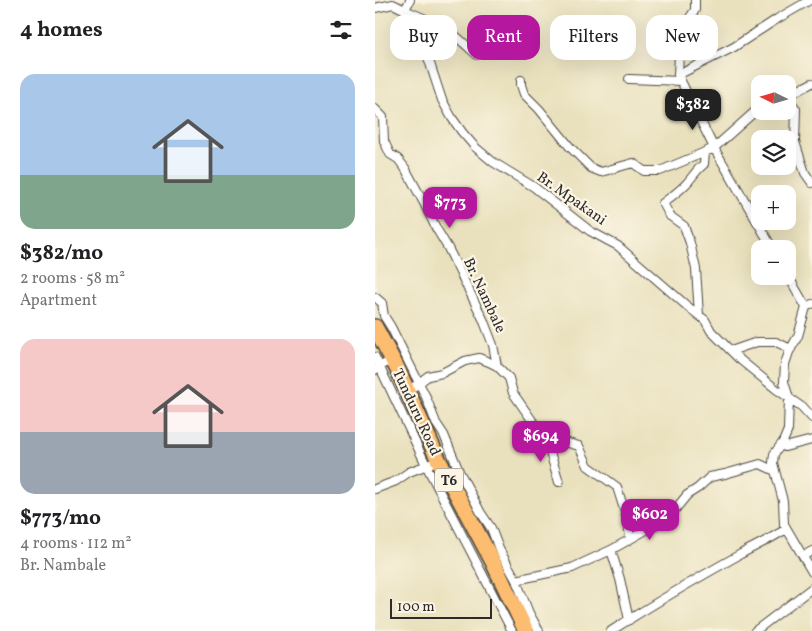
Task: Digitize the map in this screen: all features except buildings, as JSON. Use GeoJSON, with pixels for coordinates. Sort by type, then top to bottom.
{"type":"FeatureCollection","features":[{"type":"Feature","properties":{"kind":"highway","name":"Tunduru Road"},"geometry":{"type":"LineString","coordinates":[[375,328],[382,365],[413,387],[433,462],[493,562],[526,631]]}},
{"type":"Feature","properties":{"kind":"street"},"geometry":{"type":"LineString","coordinates":[[405,10],[410,0]]}},
{"type":"Feature","properties":{"kind":"street"},"geometry":{"type":"LineString","coordinates":[[695,0],[695,10],[680,32],[680,78],[714,148],[768,240]]}},
{"type":"Feature","properties":{"kind":"street"},"geometry":{"type":"LineString","coordinates":[[629,79],[680,78],[810,0]]}},
{"type":"Feature","properties":{"kind":"street"},"geometry":{"type":"LineString","coordinates":[[375,8],[393,4],[447,28],[467,47]]}},
{"type":"Feature","properties":{"kind":"street","name":"Br. Mpakani"},"geometry":{"type":"LineString","coordinates":[[405,10],[417,24],[442,100],[452,118],[475,147],[493,162],[534,187],[591,231],[618,246],[705,320],[711,331],[731,351],[776,389],[802,407],[812,418]]}},
{"type":"Feature","properties":{"kind":"street"},"geometry":{"type":"LineString","coordinates":[[521,80],[524,94],[570,147],[591,168],[601,172],[633,163],[644,172],[660,171],[714,148],[751,116]]}},
{"type":"Feature","properties":{"kind":"street"},"geometry":{"type":"LineString","coordinates":[[796,91],[812,83]]}},
{"type":"Feature","properties":{"kind":"street","name":"Br. Nambale"},"geometry":{"type":"LineString","coordinates":[[375,109],[383,117],[384,141],[390,154],[398,159],[405,168],[483,319],[493,345],[497,366]]}},
{"type":"Feature","properties":{"kind":"street"},"geometry":{"type":"LineString","coordinates":[[796,120],[795,142],[805,174],[812,183]]}},
{"type":"Feature","properties":{"kind":"street"},"geometry":{"type":"LineString","coordinates":[[699,315],[696,269],[690,243],[684,226],[669,216],[663,203],[680,190],[704,164],[705,152]]}},
{"type":"Feature","properties":{"kind":"street"},"geometry":{"type":"LineString","coordinates":[[516,580],[572,568],[611,550],[669,517],[687,495],[710,477],[760,464],[774,454],[781,445],[788,430],[789,398],[784,382],[785,364],[809,305],[795,285]]}},
{"type":"Feature","properties":{"kind":"street"},"geometry":{"type":"LineString","coordinates":[[375,297],[382,303],[384,316],[413,387],[426,397],[459,471],[491,528],[499,549],[516,580],[529,613],[539,631]]}},
{"type":"Feature","properties":{"kind":"street"},"geometry":{"type":"LineString","coordinates":[[731,351],[757,342],[776,342],[791,348]]}},
{"type":"Feature","properties":{"kind":"street"},"geometry":{"type":"LineString","coordinates":[[375,357],[382,365],[433,462],[512,631]]}},
{"type":"Feature","properties":{"kind":"street"},"geometry":{"type":"LineString","coordinates":[[413,387],[428,376],[442,373],[465,361],[479,358],[497,366],[509,378],[513,394],[543,436],[559,482]]}},
{"type":"Feature","properties":{"kind":"street"},"geometry":{"type":"LineString","coordinates":[[543,436],[579,446],[588,466],[617,486],[628,522],[630,539]]}},
{"type":"Feature","properties":{"kind":"street"},"geometry":{"type":"LineString","coordinates":[[781,445],[785,447],[812,440]]}},
{"type":"Feature","properties":{"kind":"street"},"geometry":{"type":"LineString","coordinates":[[774,454],[773,463],[783,501],[784,524],[812,572]]}},
{"type":"Feature","properties":{"kind":"street"},"geometry":{"type":"LineString","coordinates":[[375,489],[396,481],[409,472],[433,462]]}},
{"type":"Feature","properties":{"kind":"street"},"geometry":{"type":"LineString","coordinates":[[760,464],[775,471]]}},
{"type":"Feature","properties":{"kind":"street"},"geometry":{"type":"LineString","coordinates":[[611,631],[786,529]]}},
{"type":"Feature","properties":{"kind":"street"},"geometry":{"type":"LineString","coordinates":[[611,550],[629,620]]}},
{"type":"Feature","properties":{"kind":"street"},"geometry":{"type":"LineString","coordinates":[[803,556],[812,551]]}},
{"type":"Feature","properties":{"kind":"street"},"geometry":{"type":"LineString","coordinates":[[755,631],[812,588]]}}]}
